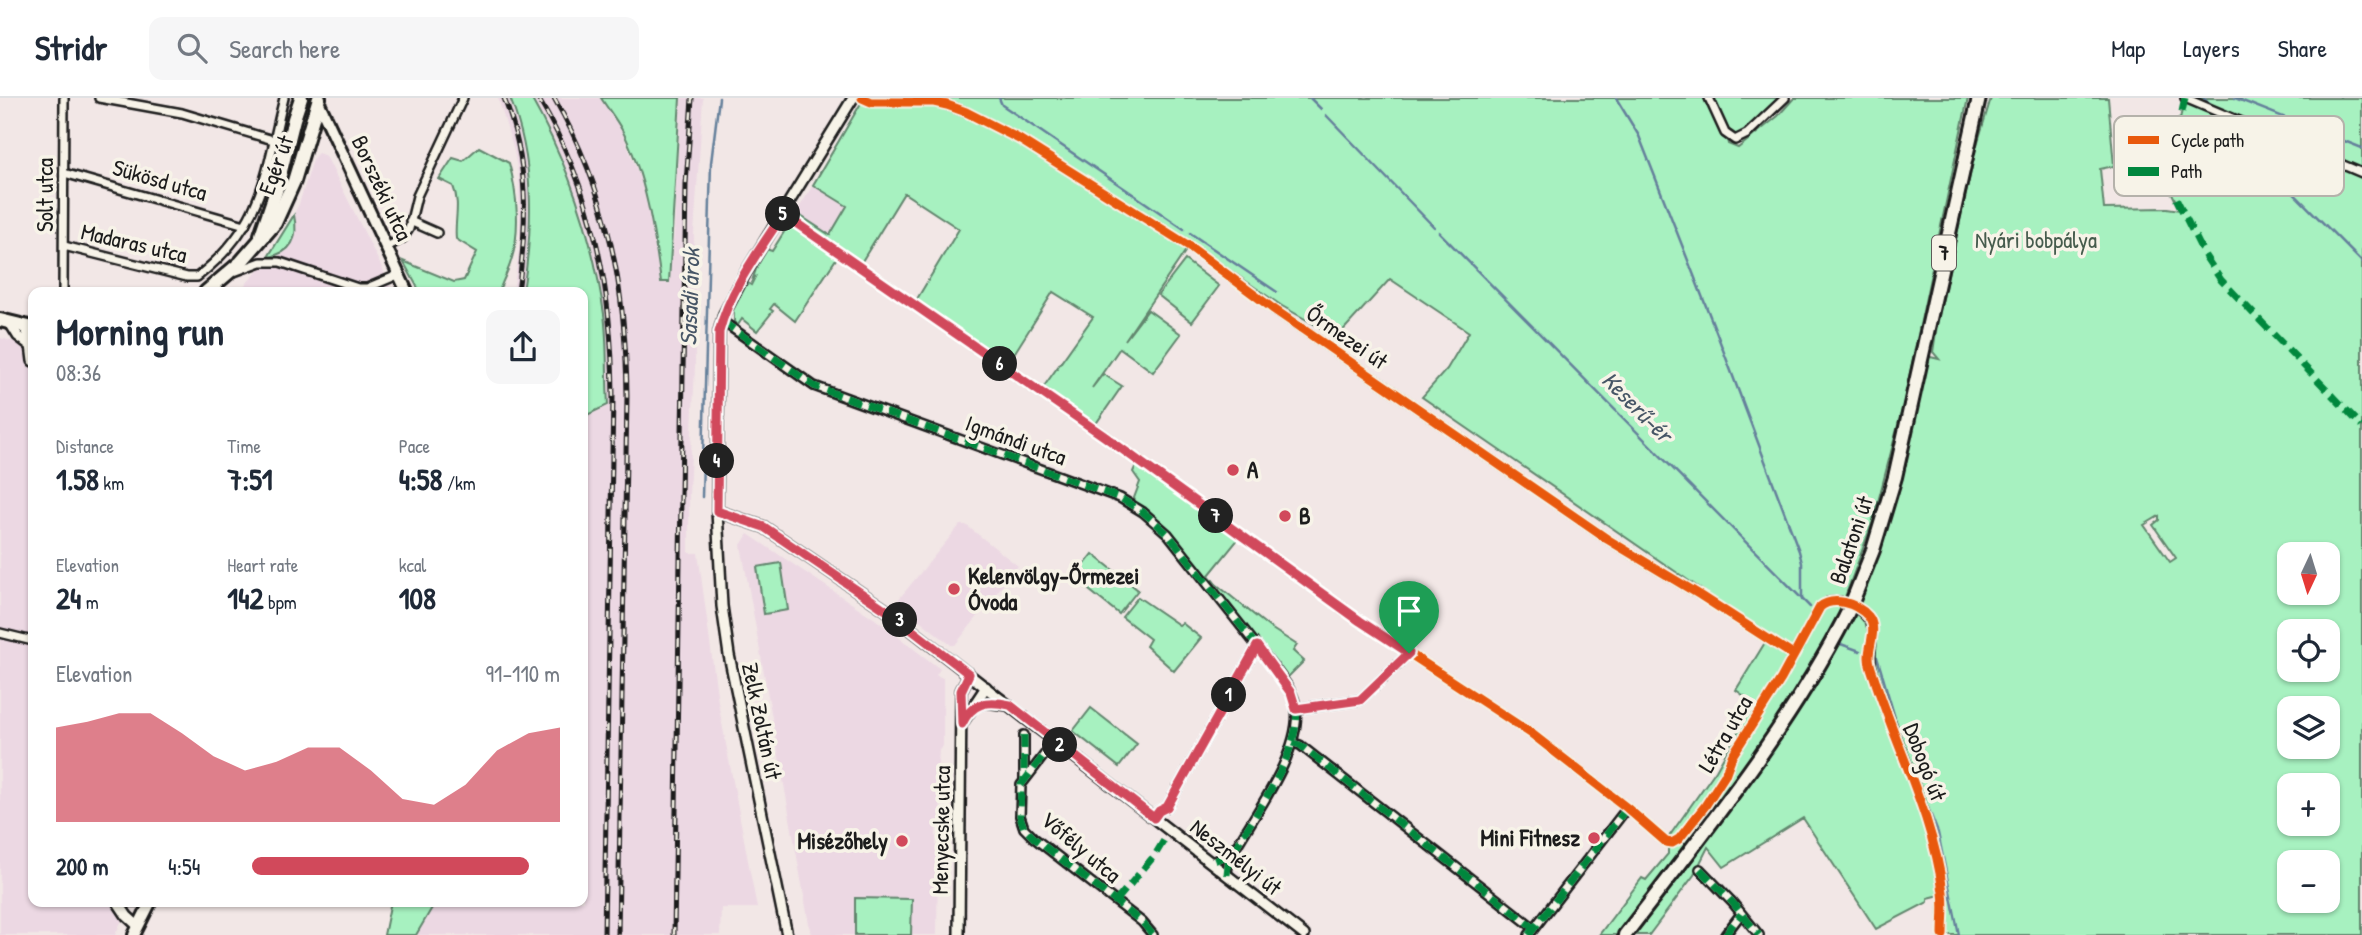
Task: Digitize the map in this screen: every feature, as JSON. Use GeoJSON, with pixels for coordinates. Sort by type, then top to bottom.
{"type":"FeatureCollection","features":[{"type":"Feature","properties":{"kind":"main road","name":"Egér út"},"geometry":{"type":"LineString","coordinates":[[260,239],[301,98]]}},
{"type":"Feature","properties":{"kind":"main road","name":"Balatoni út"},"geometry":{"type":"LineString","coordinates":[[1625,935],[1723,806],[1808,687],[1856,594],[1873,550],[1895,477],[1979,98]]}},
{"type":"Feature","properties":{"kind":"main road","name":"Egér út"},"geometry":{"type":"LineString","coordinates":[[212,287],[230,273],[275,223],[290,192],[318,99]]}},
{"type":"Feature","properties":{"kind":"main road","name":"Borszéki utca"},"geometry":{"type":"LineString","coordinates":[[318,99],[405,287]]}},
{"type":"Feature","properties":{"kind":"main road"},"geometry":{"type":"LineString","coordinates":[[136,931],[148,907]]}},
{"type":"Feature","properties":{"kind":"street","name":"Solt utca"},"geometry":{"type":"LineString","coordinates":[[63,287],[64,98]]}},
{"type":"Feature","properties":{"kind":"street"},"geometry":{"type":"LineString","coordinates":[[99,98],[181,113],[273,140]]}},
{"type":"Feature","properties":{"kind":"street"},"geometry":{"type":"LineString","coordinates":[[245,225],[258,200],[284,98]]}},
{"type":"Feature","properties":{"kind":"street"},"geometry":{"type":"LineString","coordinates":[[387,247],[403,238],[409,229],[417,196],[463,98]]}},
{"type":"Feature","properties":{"kind":"street"},"geometry":{"type":"LineString","coordinates":[[717,511],[719,332],[722,321],[746,272],[853,98]]}},
{"type":"Feature","properties":{"kind":"street","name":"Őrmezei út"},"geometry":{"type":"LineString","coordinates":[[862,98],[871,102],[934,102],[947,105],[1018,138],[1189,246],[1272,308],[1607,539],[1793,655]]}},
{"type":"Feature","properties":{"kind":"street"},"geometry":{"type":"LineString","coordinates":[[1709,98],[1725,133],[1730,138],[1740,138],[1747,134],[1786,98]]}},
{"type":"Feature","properties":{"kind":"street"},"geometry":{"type":"LineString","coordinates":[[2185,98],[2227,116]]}},
{"type":"Feature","properties":{"kind":"street"},"geometry":{"type":"LineString","coordinates":[[2344,165],[2362,173]]}},
{"type":"Feature","properties":{"kind":"street","name":"Sükösd utca"},"geometry":{"type":"LineString","coordinates":[[64,173],[245,225]]}},
{"type":"Feature","properties":{"kind":"street"},"geometry":{"type":"LineString","coordinates":[[783,214],[1104,436],[1360,621],[1532,734],[1627,808],[1532,932],[1300,745],[1293,743]]}},
{"type":"Feature","properties":{"kind":"street"},"geometry":{"type":"LineString","coordinates":[[410,221],[437,233]]}},
{"type":"Feature","properties":{"kind":"street","name":"Madaras utca"},"geometry":{"type":"LineString","coordinates":[[64,246],[195,277],[228,248],[245,225]]}},
{"type":"Feature","properties":{"kind":"street"},"geometry":{"type":"LineString","coordinates":[[230,273],[271,261],[288,264],[355,287]]}},
{"type":"Feature","properties":{"kind":"street"},"geometry":{"type":"LineString","coordinates":[[369,287],[400,274]]}},
{"type":"Feature","properties":{"kind":"street","name":"Igmándi utca"},"geometry":{"type":"LineString","coordinates":[[722,321],[814,386],[1109,494],[1139,509],[1168,534],[1257,646],[1291,693],[1296,709]]}},
{"type":"Feature","properties":{"kind":"street"},"geometry":{"type":"LineString","coordinates":[[16,324],[18,336],[28,344]]}},
{"type":"Feature","properties":{"kind":"street","name":"Neszmélyi út"},"geometry":{"type":"LineString","coordinates":[[717,511],[764,527],[886,610],[1304,935]]}},
{"type":"Feature","properties":{"kind":"street","name":"Zelk Zoltán út"},"geometry":{"type":"LineString","coordinates":[[717,511],[722,606],[729,655],[787,935]]}},
{"type":"Feature","properties":{"kind":"street","name":"Létra utca"},"geometry":{"type":"LineString","coordinates":[[1627,808],[1666,842],[1672,843],[1679,839],[1725,775],[1732,756],[1781,679],[1820,607],[1828,602],[1840,601]]}},
{"type":"Feature","properties":{"kind":"street","name":"Dobogó út"},"geometry":{"type":"LineString","coordinates":[[1858,609],[1867,615],[1871,622],[1873,632],[1869,662],[1932,837],[1943,892],[1943,935]]}},
{"type":"Feature","properties":{"kind":"street"},"geometry":{"type":"LineString","coordinates":[[0,633],[28,640]]}},
{"type":"Feature","properties":{"kind":"street"},"geometry":{"type":"LineString","coordinates":[[1154,818],[1159,811],[1167,807],[1257,646]]}},
{"type":"Feature","properties":{"kind":"street"},"geometry":{"type":"LineString","coordinates":[[1227,875],[1229,855],[1284,764],[1293,743],[1296,709],[1360,700],[1409,653]]}},
{"type":"Feature","properties":{"kind":"street","name":"Menyecske utca"},"geometry":{"type":"LineString","coordinates":[[959,935],[961,691],[969,674]]}},
{"type":"Feature","properties":{"kind":"street"},"geometry":{"type":"LineString","coordinates":[[962,724],[986,687]]}},
{"type":"Feature","properties":{"kind":"street"},"geometry":{"type":"LineString","coordinates":[[974,706],[985,702],[1010,705]]}},
{"type":"Feature","properties":{"kind":"street","name":"Vőfély utca"},"geometry":{"type":"LineString","coordinates":[[1024,736],[1024,780],[1020,792],[1020,816],[1029,834],[1142,922],[1153,935]]}},
{"type":"Feature","properties":{"kind":"street"},"geometry":{"type":"LineString","coordinates":[[1024,780],[1055,741]]}},
{"type":"Feature","properties":{"kind":"street"},"geometry":{"type":"LineString","coordinates":[[1712,796],[1723,806]]}},
{"type":"Feature","properties":{"kind":"street"},"geometry":{"type":"LineString","coordinates":[[1211,862],[1229,855]]}},
{"type":"Feature","properties":{"kind":"street"},"geometry":{"type":"LineString","coordinates":[[1700,869],[1759,935]]}},
{"type":"Feature","properties":{"kind":"street"},"geometry":{"type":"LineString","coordinates":[[121,907],[136,931]]}},
{"type":"Feature","properties":{"kind":"street"},"geometry":{"type":"LineString","coordinates":[[1725,935],[1741,914]]}},
{"type":"Feature","properties":{"kind":"shaded area"},"geometry":{"type":"Polygon","coordinates":[[[498,98],[510,98],[525,149],[529,180],[529,245],[524,287],[514,287],[520,243],[519,180],[514,151],[498,98]]]}},
{"type":"Feature","properties":{"kind":"shaded area"},"geometry":{"type":"Polygon","coordinates":[[[531,98],[601,98],[622,131],[644,189],[655,234],[661,282],[669,282],[674,234],[680,98],[703,98],[694,234],[695,366],[689,553],[698,553],[718,702],[757,908],[721,908],[720,935],[416,935],[432,907],[588,907],[588,415],[608,405],[604,316],[584,218],[547,125],[531,98]]]}},
{"type":"Feature","properties":{"kind":"shaded area"},"geometry":{"type":"Polygon","coordinates":[[[318,153],[326,156],[390,287],[243,287],[282,238],[299,204],[314,157],[318,153]]]}},
{"type":"Feature","properties":{"kind":"shaded area"},"geometry":{"type":"Polygon","coordinates":[[[813,185],[847,206],[830,235],[796,213],[813,185]]]}},
{"type":"Feature","properties":{"kind":"shaded area"},"geometry":{"type":"Polygon","coordinates":[[[0,338],[28,345],[28,907],[128,907],[115,935],[0,935],[0,338]]]}},
{"type":"Feature","properties":{"kind":"shaded area","name":"Kelenvölgy-Őrmezei Óvoda"},"geometry":{"type":"Polygon","coordinates":[[[960,525],[966,525],[1018,566],[955,645],[951,645],[899,604],[898,600],[960,525]]]}},
{"type":"Feature","properties":{"kind":"shaded area"},"geometry":{"type":"Polygon","coordinates":[[[748,534],[875,619],[940,669],[936,675],[943,678],[943,746],[939,750],[938,764],[941,767],[940,827],[936,827],[937,935],[811,935],[741,545],[748,534]]]}},
{"type":"Feature","properties":{"kind":"green space"},"geometry":{"type":"Polygon","coordinates":[[[510,98],[531,98],[568,176],[593,258],[605,325],[608,405],[588,415],[588,287],[524,287],[529,243],[530,194],[518,121],[510,98]]]}},
{"type":"Feature","properties":{"kind":"green space"},"geometry":{"type":"Polygon","coordinates":[[[601,98],[680,98],[669,282],[661,282],[652,224],[630,147],[601,98]]]}},
{"type":"Feature","properties":{"kind":"green space","name":"Nyári bobpálya"},"geometry":{"type":"Polygon","coordinates":[[[864,98],[1783,98],[1740,138],[1726,134],[1728,144],[1738,148],[1778,116],[1794,98],[1968,98],[1903,406],[1873,521],[1845,597],[1858,605],[1877,555],[1922,355],[1939,359],[1933,352],[1937,325],[1976,148],[1991,98],[2108,98],[2114,166],[2100,169],[2104,209],[2180,210],[2173,196],[2344,196],[2344,116],[2181,116],[2185,98],[2362,98],[2362,935],[1946,935],[1940,895],[1928,898],[1928,902],[1876,929],[1803,818],[1724,867],[1708,847],[1694,875],[1649,935],[1599,935],[1642,878],[1646,880],[1668,854],[1668,838],[1716,770],[1754,703],[1736,690],[1769,636],[1422,397],[1447,369],[1469,332],[1390,279],[1337,337],[1282,306],[1191,243],[1125,340],[1148,310],[1181,334],[1153,372],[1120,348],[1092,388],[1103,374],[1122,386],[1095,425],[1077,412],[1074,415],[1040,392],[1093,317],[1053,292],[1005,368],[914,304],[959,229],[904,193],[859,266],[840,253],[795,321],[774,304],[770,309],[773,311],[757,331],[742,319],[738,325],[734,322],[734,313],[730,310],[746,282],[751,285],[759,260],[766,249],[772,251],[796,213],[830,235],[847,206],[813,185],[864,98]],[[2159,516],[2144,525],[2170,562],[2176,558],[2153,525],[2159,520],[2159,516]]]}},
{"type":"Feature","properties":{"kind":"green space"},"geometry":{"type":"Polygon","coordinates":[[[479,147],[509,163],[517,212],[516,238],[510,265],[501,287],[417,287],[403,261],[454,282],[464,280],[477,252],[456,239],[455,193],[453,186],[439,179],[453,158],[463,161],[479,147]]]}},
{"type":"Feature","properties":{"kind":"green space"},"geometry":{"type":"Polygon","coordinates":[[[294,215],[295,231],[292,243],[283,252],[268,257],[294,215]]]}},
{"type":"Feature","properties":{"kind":"green space"},"geometry":{"type":"Polygon","coordinates":[[[1185,260],[1219,286],[1192,322],[1158,295],[1185,260]]]}},
{"type":"Feature","properties":{"kind":"green space"},"geometry":{"type":"Polygon","coordinates":[[[1137,463],[1240,537],[1209,575],[1216,584],[1269,627],[1297,645],[1293,651],[1304,661],[1286,679],[1162,524],[1136,503],[1134,498],[1140,482],[1133,472],[1137,463]]]}},
{"type":"Feature","properties":{"kind":"green space"},"geometry":{"type":"Polygon","coordinates":[[[1093,554],[1138,590],[1119,614],[1074,578],[1093,554]]]}},
{"type":"Feature","properties":{"kind":"green space"},"geometry":{"type":"Polygon","coordinates":[[[781,563],[788,610],[764,614],[757,567],[781,563]]]}},
{"type":"Feature","properties":{"kind":"green space"},"geometry":{"type":"Polygon","coordinates":[[[1138,597],[1179,625],[1182,623],[1201,638],[1174,671],[1146,646],[1150,639],[1122,617],[1138,597]]]}},
{"type":"Feature","properties":{"kind":"green space"},"geometry":{"type":"Polygon","coordinates":[[[1091,708],[1137,744],[1119,767],[1073,731],[1091,708]]]}},
{"type":"Feature","properties":{"kind":"green space"},"geometry":{"type":"Polygon","coordinates":[[[855,898],[912,899],[911,935],[855,935],[855,898]]]}},
{"type":"Feature","properties":{"kind":"green space"},"geometry":{"type":"Polygon","coordinates":[[[390,907],[432,907],[416,935],[384,935],[390,907]]]}},
{"type":"Feature","properties":{"kind":"waterway","name":"Sasadi árok"},"geometry":{"type":"LineString","coordinates":[[702,497],[711,163],[719,98]]}},
{"type":"Feature","properties":{"kind":"waterway"},"geometry":{"type":"LineString","coordinates":[[999,98],[1002,105],[1184,229]]}},
{"type":"Feature","properties":{"kind":"waterway","name":"Keserű-ér"},"geometry":{"type":"LineString","coordinates":[[1310,98],[1321,109]]}},
{"type":"Feature","properties":{"kind":"waterway"},"geometry":{"type":"LineString","coordinates":[[1616,98],[1639,136],[1799,551],[1802,563],[1802,600]]}},
{"type":"Feature","properties":{"kind":"waterway"},"geometry":{"type":"LineString","coordinates":[[2204,98],[2214,107]]}},
{"type":"Feature","properties":{"kind":"waterway"},"geometry":{"type":"LineString","coordinates":[[2235,98],[2281,116]]}},
{"type":"Feature","properties":{"kind":"waterway","name":"Keserű-ér"},"geometry":{"type":"LineString","coordinates":[[1326,115],[1434,227]]}},
{"type":"Feature","properties":{"kind":"waterway"},"geometry":{"type":"LineString","coordinates":[[2344,141],[2362,148]]}},
{"type":"Feature","properties":{"kind":"waterway"},"geometry":{"type":"LineString","coordinates":[[2296,196],[2362,262]]}},
{"type":"Feature","properties":{"kind":"waterway","name":"Keserű-ér"},"geometry":{"type":"LineString","coordinates":[[1439,232],[1810,607]]}},
{"type":"Feature","properties":{"kind":"waterway"},"geometry":{"type":"LineString","coordinates":[[1190,233],[1277,292]]}},
{"type":"Feature","properties":{"kind":"waterway","name":"Keserű-ér"},"geometry":{"type":"LineString","coordinates":[[1838,643],[1860,651]]}},
{"type":"Feature","properties":{"kind":"waterway","name":"Keserű-ér"},"geometry":{"type":"LineString","coordinates":[[1873,656],[1877,657],[1900,735]]}},
{"type":"Feature","properties":{"kind":"waterway","name":"Keserű-ér"},"geometry":{"type":"LineString","coordinates":[[1912,767],[1938,833],[1959,935]]}},
{"type":"Feature","properties":{"kind":"railway"},"geometry":{"type":"LineString","coordinates":[[504,98],[518,147],[524,194],[518,287]]}},
{"type":"Feature","properties":{"kind":"railway"},"geometry":{"type":"LineString","coordinates":[[538,98],[557,133],[586,205],[604,279],[609,317],[613,396],[604,935]]}},
{"type":"Feature","properties":{"kind":"railway"},"geometry":{"type":"LineString","coordinates":[[554,98],[573,133],[601,205],[618,279],[626,356],[618,935]]}},
{"type":"Feature","properties":{"kind":"railway"},"geometry":{"type":"LineString","coordinates":[[674,935],[686,184],[692,98]]}},
{"type":"Feature","properties":{"kind":"marked path"},"geometry":{"type":"LineString","coordinates":[[2181,116],[2185,98]]}},
{"type":"Feature","properties":{"kind":"marked path"},"geometry":{"type":"LineString","coordinates":[[2175,196],[2205,256],[2221,280],[2362,426]]}},
{"type":"Feature","properties":{"kind":"marked path"},"geometry":{"type":"LineString","coordinates":[[722,321],[814,386],[1120,498],[1143,512],[1168,534],[1276,670],[1291,692],[1296,707],[1292,743],[1276,781],[1235,849],[1229,855],[1211,862]]}},
{"type":"Feature","properties":{"kind":"marked path"},"geometry":{"type":"LineString","coordinates":[[1154,818],[1159,811],[1167,807],[1257,646]]}},
{"type":"Feature","properties":{"kind":"marked path"},"geometry":{"type":"LineString","coordinates":[[1296,709],[1360,700],[1409,653]]}},
{"type":"Feature","properties":{"kind":"marked path"},"geometry":{"type":"LineString","coordinates":[[1024,735],[1024,780]]}},
{"type":"Feature","properties":{"kind":"marked path"},"geometry":{"type":"LineString","coordinates":[[1055,741],[1021,785],[1020,816],[1024,828],[1142,922],[1153,935]]}},
{"type":"Feature","properties":{"kind":"marked path"},"geometry":{"type":"LineString","coordinates":[[1293,743],[1300,745],[1534,928]]}},
{"type":"Feature","properties":{"kind":"marked path"},"geometry":{"type":"LineString","coordinates":[[1529,935],[1627,808]]}},
{"type":"Feature","properties":{"kind":"marked path"},"geometry":{"type":"LineString","coordinates":[[1116,901],[1155,855],[1166,837]]}},
{"type":"Feature","properties":{"kind":"marked path"},"geometry":{"type":"LineString","coordinates":[[1227,875],[1229,855]]}},
{"type":"Feature","properties":{"kind":"marked path"},"geometry":{"type":"LineString","coordinates":[[1700,869],[1759,935]]}},
{"type":"Feature","properties":{"kind":"marked path"},"geometry":{"type":"LineString","coordinates":[[1725,935],[1741,914]]}},
{"type":"Feature","properties":{"kind":"cycle path"},"geometry":{"type":"LineString","coordinates":[[862,98],[871,102],[934,102],[947,105],[1019,139],[1189,246],[1272,308],[1607,539],[1793,655]]}},
{"type":"Feature","properties":{"kind":"cycle path"},"geometry":{"type":"LineString","coordinates":[[783,214],[1104,436],[1360,621],[1532,734],[1666,842],[1672,843],[1679,839],[1705,806],[1725,775],[1732,756],[1781,679],[1820,607],[1831,602],[1844,602],[1857,608],[1871,621],[1871,667],[1932,839],[1943,892],[1943,935]]}},
{"type":"Feature","properties":{"kind":"place","name":"A"},"geometry":{"type":"Point","coordinates":[1233,470]}},
{"type":"Feature","properties":{"kind":"place","name":"B"},"geometry":{"type":"Point","coordinates":[1285,516]}},
{"type":"Feature","properties":{"kind":"place","name":"Kelenvölgy-Őrmezei Óvoda"},"geometry":{"type":"Point","coordinates":[954,589]}},
{"type":"Feature","properties":{"kind":"place","name":"Mini Fitnesz"},"geometry":{"type":"Point","coordinates":[1594,838]}},
{"type":"Feature","properties":{"kind":"place","name":"Misézőhely"},"geometry":{"type":"Point","coordinates":[902,841]}},
{"type":"Feature","properties":{"kind":"route"},"geometry":{"type":"LineString","coordinates":[[783,214],[1104,436],[1360,621],[1409,653],[1360,700],[1296,709],[1291,693],[1257,646],[1167,807],[1159,811],[1154,818],[1010,705],[985,702],[974,706],[962,724],[961,691],[969,674],[886,610],[764,527],[717,511],[719,332],[724,314],[746,272],[783,214]]}}]}
